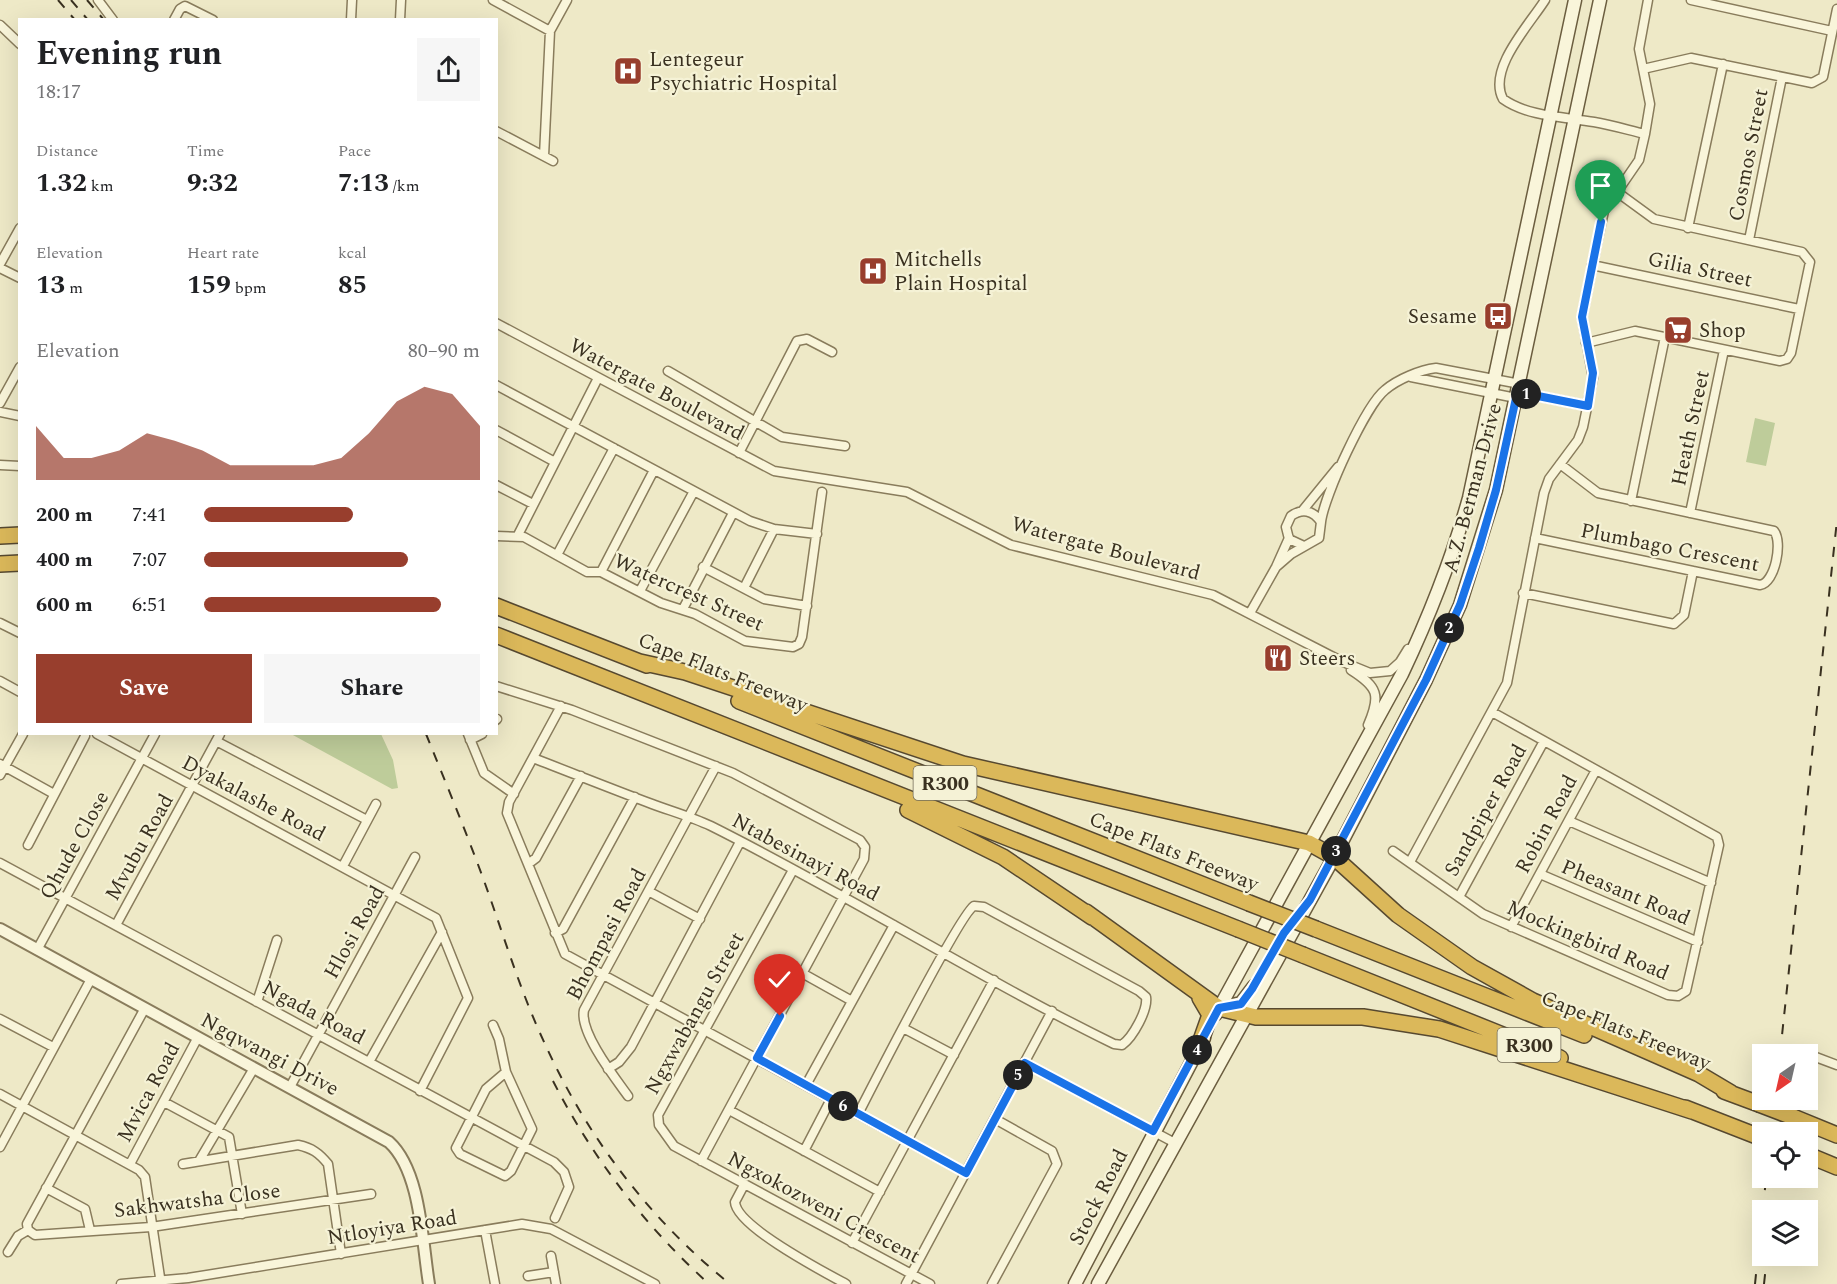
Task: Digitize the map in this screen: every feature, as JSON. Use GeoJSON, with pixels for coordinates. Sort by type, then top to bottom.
{"type":"FeatureCollection","features":[{"type":"Feature","properties":{"kind":"highway"},"geometry":{"type":"LineString","coordinates":[[0,536],[18,535]]}},
{"type":"Feature","properties":{"kind":"highway"},"geometry":{"type":"LineString","coordinates":[[0,564],[18,563]]}},
{"type":"Feature","properties":{"kind":"highway","name":"Cape Flats Freeway"},"geometry":{"type":"LineString","coordinates":[[498,607],[1837,1135]]}},
{"type":"Feature","properties":{"kind":"highway","name":"R300"},"geometry":{"type":"LineString","coordinates":[[498,636],[1752,1133]]}},
{"type":"Feature","properties":{"kind":"highway"},"geometry":{"type":"LineString","coordinates":[[640,662],[685,672],[963,764],[1309,843],[1334,857],[1398,915],[1473,967],[1533,1001],[1699,1074],[1731,1094]]}},
{"type":"Feature","properties":{"kind":"highway"},"geometry":{"type":"LineString","coordinates":[[832,770],[854,786],[1003,857],[1086,912],[1219,1008],[1245,1015],[1363,1017],[1406,1022],[1488,1043],[1692,1111]]}},
{"type":"Feature","properties":{"kind":"highway"},"geometry":{"type":"LineString","coordinates":[[1086,912],[1204,1001],[1210,1015],[1199,1046]]}},
{"type":"Feature","properties":{"kind":"highway"},"geometry":{"type":"LineString","coordinates":[[1818,1159],[1837,1167]]}},
{"type":"Feature","properties":{"kind":"main road","name":"A.Z. Berman Drive"},"geometry":{"type":"LineString","coordinates":[[1309,843],[1402,674],[1427,621],[1458,537],[1495,379],[1575,0]]}},
{"type":"Feature","properties":{"kind":"main road","name":"A.Z. Berman Drive"},"geometry":{"type":"LineString","coordinates":[[1334,857],[1426,680],[1460,605],[1496,490],[1521,392],[1600,0]]}},
{"type":"Feature","properties":{"kind":"main road","name":"Stock Road"},"geometry":{"type":"LineString","coordinates":[[1075,1284],[1153,1131],[1309,843]]}},
{"type":"Feature","properties":{"kind":"main road","name":"Stock Road"},"geometry":{"type":"LineString","coordinates":[[1098,1284],[1334,857]]}},
{"type":"Feature","properties":{"kind":"main road"},"geometry":{"type":"LineString","coordinates":[[1219,1008],[1241,1004],[1284,933],[1310,900]]}},
{"type":"Feature","properties":{"kind":"street"},"geometry":{"type":"LineString","coordinates":[[98,0],[112,18]]}},
{"type":"Feature","properties":{"kind":"street"},"geometry":{"type":"LineString","coordinates":[[351,18],[352,0]]}},
{"type":"Feature","properties":{"kind":"street"},"geometry":{"type":"LineString","coordinates":[[400,18],[401,0]]}},
{"type":"Feature","properties":{"kind":"street"},"geometry":{"type":"LineString","coordinates":[[493,0],[550,31]]}},
{"type":"Feature","properties":{"kind":"street"},"geometry":{"type":"LineString","coordinates":[[544,156],[550,31],[567,0]]}},
{"type":"Feature","properties":{"kind":"street"},"geometry":{"type":"LineString","coordinates":[[1545,0],[1507,56],[1500,93],[1508,103],[1551,116],[1645,134]]}},
{"type":"Feature","properties":{"kind":"street"},"geometry":{"type":"LineString","coordinates":[[1410,862],[1507,683],[1523,592],[1546,485],[1581,434],[1593,373],[1582,317],[1602,216],[1639,160],[1650,104],[1639,49],[1648,0]]}},
{"type":"Feature","properties":{"kind":"street"},"geometry":{"type":"LineString","coordinates":[[1691,0],[1832,31]]}},
{"type":"Feature","properties":{"kind":"street"},"geometry":{"type":"LineString","coordinates":[[175,18],[180,9],[185,6],[209,18]]}},
{"type":"Feature","properties":{"kind":"street"},"geometry":{"type":"LineString","coordinates":[[1643,69],[1691,58],[1818,82],[1823,77],[1837,9]]}},
{"type":"Feature","properties":{"kind":"street"},"geometry":{"type":"LineString","coordinates":[[0,25],[18,42]]}},
{"type":"Feature","properties":{"kind":"street"},"geometry":{"type":"LineString","coordinates":[[1688,228],[1723,64]]}},
{"type":"Feature","properties":{"kind":"street","name":"Cosmos Street"},"geometry":{"type":"LineString","coordinates":[[1749,240],[1782,76]]}},
{"type":"Feature","properties":{"kind":"street"},"geometry":{"type":"LineString","coordinates":[[498,132],[553,161]]}},
{"type":"Feature","properties":{"kind":"street"},"geometry":{"type":"LineString","coordinates":[[1586,343],[1635,332],[1780,361],[1786,359],[1791,353],[1810,262],[1802,252],[1654,219],[1617,192]]}},
{"type":"Feature","properties":{"kind":"street"},"geometry":{"type":"LineString","coordinates":[[18,232],[0,266],[18,277]]}},
{"type":"Feature","properties":{"kind":"street","name":"Gilia Street"},"geometry":{"type":"LineString","coordinates":[[1592,265],[1799,309]]}},
{"type":"Feature","properties":{"kind":"street","name":"Watergate Boulevard"},"geometry":{"type":"LineString","coordinates":[[498,324],[774,471],[907,492],[1011,545],[1213,595],[1343,662],[1377,674],[1390,671],[1400,662],[1427,621]]}},
{"type":"Feature","properties":{"kind":"street"},"geometry":{"type":"LineString","coordinates":[[1631,501],[1665,337]]}},
{"type":"Feature","properties":{"kind":"street"},"geometry":{"type":"LineString","coordinates":[[739,453],[799,339],[807,339],[832,352]]}},
{"type":"Feature","properties":{"kind":"street","name":"Heath Street"},"geometry":{"type":"LineString","coordinates":[[1690,513],[1725,350]]}},
{"type":"Feature","properties":{"kind":"street"},"geometry":{"type":"LineString","coordinates":[[1276,567],[1291,554],[1319,538],[1321,522],[1344,460],[1377,398],[1386,389],[1425,369],[1442,368],[1495,379],[1521,392]]}},
{"type":"Feature","properties":{"kind":"street"},"geometry":{"type":"LineString","coordinates":[[0,403],[18,371]]}},
{"type":"Feature","properties":{"kind":"street"},"geometry":{"type":"LineString","coordinates":[[668,372],[789,439],[845,446]]}},
{"type":"Feature","properties":{"kind":"street"},"geometry":{"type":"LineString","coordinates":[[1411,376],[1492,392],[1521,392],[1588,406]]}},
{"type":"Feature","properties":{"kind":"street"},"geometry":{"type":"LineString","coordinates":[[518,535],[598,378]]}},
{"type":"Feature","properties":{"kind":"street"},"geometry":{"type":"LineString","coordinates":[[498,386],[733,513],[774,529],[817,534]]}},
{"type":"Feature","properties":{"kind":"street"},"geometry":{"type":"LineString","coordinates":[[0,412],[18,416]]}},
{"type":"Feature","properties":{"kind":"street"},"geometry":{"type":"LineString","coordinates":[[498,431],[555,462]]}},
{"type":"Feature","properties":{"kind":"street"},"geometry":{"type":"LineString","coordinates":[[557,555],[614,448]]}},
{"type":"Feature","properties":{"kind":"street"},"geometry":{"type":"LineString","coordinates":[[1303,510],[1344,460]]}},
{"type":"Feature","properties":{"kind":"street","name":"Plumbago Crescent"},"geometry":{"type":"LineString","coordinates":[[1535,538],[1764,585],[1772,578],[1779,541],[1774,531],[1598,493],[1560,464]]}},
{"type":"Feature","properties":{"kind":"street"},"geometry":{"type":"LineString","coordinates":[[0,465],[18,466]]}},
{"type":"Feature","properties":{"kind":"street"},"geometry":{"type":"LineString","coordinates":[[601,572],[654,470]]}},
{"type":"Feature","properties":{"kind":"street"},"geometry":{"type":"LineString","coordinates":[[498,486],[533,504]]}},
{"type":"Feature","properties":{"kind":"street"},"geometry":{"type":"LineString","coordinates":[[640,591],[694,491]]}},
{"type":"Feature","properties":{"kind":"street","name":"Watercrest Street"},"geometry":{"type":"LineString","coordinates":[[498,536],[506,538],[518,535],[587,572],[601,572],[671,607],[683,609],[754,644],[789,648],[796,647],[801,641],[822,492]]}},
{"type":"Feature","properties":{"kind":"street"},"geometry":{"type":"LineString","coordinates":[[1250,613],[1276,567],[1289,538],[1287,521],[1296,512],[1303,510],[1313,513],[1321,522]]}},
{"type":"Feature","properties":{"kind":"street"},"geometry":{"type":"LineString","coordinates":[[683,609],[733,513]]}},
{"type":"Feature","properties":{"kind":"street"},"geometry":{"type":"LineString","coordinates":[[744,588],[774,529]]}},
{"type":"Feature","properties":{"kind":"street"},"geometry":{"type":"LineString","coordinates":[[1289,538],[1293,543],[1304,546]]}},
{"type":"Feature","properties":{"kind":"street"},"geometry":{"type":"LineString","coordinates":[[703,567],[764,599],[807,606]]}},
{"type":"Feature","properties":{"kind":"street"},"geometry":{"type":"LineString","coordinates":[[1523,592],[1674,624],[1684,615],[1693,571]]}},
{"type":"Feature","properties":{"kind":"street"},"geometry":{"type":"LineString","coordinates":[[0,623],[18,632]]}},
{"type":"Feature","properties":{"kind":"street","name":"Watergate Boulevard"},"geometry":{"type":"LineString","coordinates":[[1343,662],[1370,683],[1377,700],[1349,769]]}},
{"type":"Feature","properties":{"kind":"street"},"geometry":{"type":"LineString","coordinates":[[0,681],[18,691]]}},
{"type":"Feature","properties":{"kind":"street"},"geometry":{"type":"LineString","coordinates":[[498,687],[561,706],[716,766],[746,779],[863,842],[866,852],[864,859],[701,1161]]}},
{"type":"Feature","properties":{"kind":"street"},"geometry":{"type":"LineString","coordinates":[[561,706],[508,805],[508,816],[565,954],[966,1173]]}},
{"type":"Feature","properties":{"kind":"street"},"geometry":{"type":"LineString","coordinates":[[1492,712],[1596,770]]}},
{"type":"Feature","properties":{"kind":"street"},"geometry":{"type":"LineString","coordinates":[[22,735],[2,769],[54,794]]}},
{"type":"Feature","properties":{"kind":"street","name":"Dyakalashe Road"},"geometry":{"type":"LineString","coordinates":[[99,735],[434,915],[468,998],[420,1091]]}},
{"type":"Feature","properties":{"kind":"street","name":"Qhude Close"},"geometry":{"type":"LineString","coordinates":[[37,950],[153,735]]}},
{"type":"Feature","properties":{"kind":"street"},"geometry":{"type":"LineString","coordinates":[[28,845],[85,736]]}},
{"type":"Feature","properties":{"kind":"street"},"geometry":{"type":"LineString","coordinates":[[218,737],[367,820]]}},
{"type":"Feature","properties":{"kind":"street","name":"Mvubu Road"},"geometry":{"type":"LineString","coordinates":[[116,926],[218,737]]}},
{"type":"Feature","properties":{"kind":"street"},"geometry":{"type":"LineString","coordinates":[[469,737],[488,778],[514,794]]}},
{"type":"Feature","properties":{"kind":"street","name":"Sandpiper Road"},"geometry":{"type":"LineString","coordinates":[[1459,897],[1544,741]]}},
{"type":"Feature","properties":{"kind":"street","name":"Ntabesinayi Road"},"geometry":{"type":"LineString","coordinates":[[533,758],[689,817],[740,842],[1114,1044],[1122,1045],[1128,1040],[1147,1002],[1139,991],[979,905],[966,912],[944,952]]}},
{"type":"Feature","properties":{"kind":"street","name":"Bhompasi Road"},"geometry":{"type":"LineString","coordinates":[[628,1096],[608,1069],[583,1016],[716,766]]}},
{"type":"Feature","properties":{"kind":"street","name":"Mockingbird Road"},"geometry":{"type":"LineString","coordinates":[[1394,851],[1483,914],[1668,995],[1678,996],[1689,987],[1719,845],[1717,837],[1596,770]]}},
{"type":"Feature","properties":{"kind":"street","name":"Robin Road"},"geometry":{"type":"LineString","coordinates":[[1511,927],[1596,770]]}},
{"type":"Feature","properties":{"kind":"street"},"geometry":{"type":"LineString","coordinates":[[528,864],[536,858],[581,776]]}},
{"type":"Feature","properties":{"kind":"street"},"geometry":{"type":"LineString","coordinates":[[555,933],[563,929],[635,797]]}},
{"type":"Feature","properties":{"kind":"street"},"geometry":{"type":"LineString","coordinates":[[343,866],[376,804]]}},
{"type":"Feature","properties":{"kind":"street"},"geometry":{"type":"LineString","coordinates":[[1569,821],[1710,883]]}},
{"type":"Feature","properties":{"kind":"street"},"geometry":{"type":"LineString","coordinates":[[608,1069],[625,1056],[740,842]]}},
{"type":"Feature","properties":{"kind":"street","name":"Hlosi Road"},"geometry":{"type":"LineString","coordinates":[[290,1087],[415,857]]}},
{"type":"Feature","properties":{"kind":"street","name":"Ngada Road"},"geometry":{"type":"LineString","coordinates":[[0,863],[560,1167],[567,1178],[567,1196],[555,1218]]}},
{"type":"Feature","properties":{"kind":"street","name":"Ngxwabangu Street"},"geometry":{"type":"LineString","coordinates":[[701,1161],[674,1146],[658,1121],[793,870]]}},
{"type":"Feature","properties":{"kind":"street","name":"Pheasant Road"},"geometry":{"type":"LineString","coordinates":[[1540,874],[1698,942]]}},
{"type":"Feature","properties":{"kind":"street"},"geometry":{"type":"LineString","coordinates":[[650,891],[700,919]]}},
{"type":"Feature","properties":{"kind":"street"},"geometry":{"type":"LineString","coordinates":[[806,1085],[894,925]]}},
{"type":"Feature","properties":{"kind":"street","name":"Ngqwangi Drive"},"geometry":{"type":"LineString","coordinates":[[1,932],[377,1134],[397,1149],[406,1162],[412,1181],[429,1284]]}},
{"type":"Feature","properties":{"kind":"street"},"geometry":{"type":"LineString","coordinates":[[369,1062],[442,932]]}},
{"type":"Feature","properties":{"kind":"street"},"geometry":{"type":"LineString","coordinates":[[257,1002],[277,940]]}},
{"type":"Feature","properties":{"kind":"street"},"geometry":{"type":"LineString","coordinates":[[858,1114],[944,952]]}},
{"type":"Feature","properties":{"kind":"street"},"geometry":{"type":"LineString","coordinates":[[802,973],[852,1001]]}},
{"type":"Feature","properties":{"kind":"street"},"geometry":{"type":"LineString","coordinates":[[0,1147],[91,979]]}},
{"type":"Feature","properties":{"kind":"street"},"geometry":{"type":"LineString","coordinates":[[852,1243],[994,980]]}},
{"type":"Feature","properties":{"kind":"street"},"geometry":{"type":"LineString","coordinates":[[8,1252],[18,1236],[28,1230],[27,1224],[145,1008]]}},
{"type":"Feature","properties":{"kind":"street"},"geometry":{"type":"LineString","coordinates":[[906,1284],[1052,1011]]}},
{"type":"Feature","properties":{"kind":"street"},"geometry":{"type":"LineString","coordinates":[[0,1019],[53,1047]]}},
{"type":"Feature","properties":{"kind":"street"},"geometry":{"type":"LineString","coordinates":[[493,1025],[499,1039],[506,1072],[532,1124],[532,1132],[511,1170],[505,1176],[460,1154],[456,1148],[491,1083],[506,1072]]}},
{"type":"Feature","properties":{"kind":"street"},"geometry":{"type":"LineString","coordinates":[[903,1028],[954,1054]]}},
{"type":"Feature","properties":{"kind":"street","name":"Mvica Road"},"geometry":{"type":"LineString","coordinates":[[130,1164],[198,1037]]}},
{"type":"Feature","properties":{"kind":"street"},"geometry":{"type":"LineString","coordinates":[[1818,1058],[1837,1065]]}},
{"type":"Feature","properties":{"kind":"street"},"geometry":{"type":"LineString","coordinates":[[1025,1063],[1175,1143]]}},
{"type":"Feature","properties":{"kind":"street"},"geometry":{"type":"LineString","coordinates":[[199,1161],[254,1068]]}},
{"type":"Feature","properties":{"kind":"street"},"geometry":{"type":"LineString","coordinates":[[0,1094],[130,1164],[145,1177],[161,1282]]}},
{"type":"Feature","properties":{"kind":"street"},"geometry":{"type":"LineString","coordinates":[[804,1151],[831,1100]]}},
{"type":"Feature","properties":{"kind":"street"},"geometry":{"type":"LineString","coordinates":[[164,1102],[229,1137],[234,1155],[242,1214]]}},
{"type":"Feature","properties":{"kind":"street"},"geometry":{"type":"LineString","coordinates":[[729,1110],[880,1192]]}},
{"type":"Feature","properties":{"kind":"street"},"geometry":{"type":"LineString","coordinates":[[992,1284],[1057,1164],[1052,1151],[995,1119]]}},
{"type":"Feature","properties":{"kind":"street"},"geometry":{"type":"LineString","coordinates":[[183,1164],[298,1145],[310,1148],[320,1154],[328,1164],[341,1254]]}},
{"type":"Feature","properties":{"kind":"street","name":"Ngxokozweni Crescent"},"geometry":{"type":"LineString","coordinates":[[701,1161],[930,1284]]}},
{"type":"Feature","properties":{"kind":"street"},"geometry":{"type":"LineString","coordinates":[[744,1185],[735,1202],[738,1213],[787,1249],[846,1284]]}},
{"type":"Feature","properties":{"kind":"street"},"geometry":{"type":"LineString","coordinates":[[46,1188],[85,1209],[90,1230]]}},
{"type":"Feature","properties":{"kind":"street","name":"Sakhwatsha Close"},"geometry":{"type":"LineString","coordinates":[[28,1230],[35,1235],[151,1227],[371,1194]]}},
{"type":"Feature","properties":{"kind":"street","name":"Ntloyiya Road"},"geometry":{"type":"LineString","coordinates":[[121,1284],[161,1282],[522,1224],[551,1229],[654,1284]]}},
{"type":"Feature","properties":{"kind":"street"},"geometry":{"type":"LineString","coordinates":[[485,1230],[495,1284]]}},
{"type":"Feature","properties":{"kind":"street"},"geometry":{"type":"LineString","coordinates":[[551,1256],[556,1284]]}},
{"type":"Feature","properties":{"kind":"street"},"geometry":{"type":"LineString","coordinates":[[528,1276],[554,1272]]}},
{"type":"Feature","properties":{"kind":"street"},"geometry":{"type":"LineString","coordinates":[[213,1274],[215,1284]]}},
{"type":"Feature","properties":{"kind":"green space"},"geometry":{"type":"Polygon","coordinates":[[[1755,418],[1775,423],[1766,466],[1746,462],[1755,418]]]}},
{"type":"Feature","properties":{"kind":"green space"},"geometry":{"type":"Polygon","coordinates":[[[293,735],[381,735],[393,760],[398,788],[392,789],[293,735]]]}},
{"type":"Feature","properties":{"kind":"railway"},"geometry":{"type":"LineString","coordinates":[[58,0],[73,18]]}},
{"type":"Feature","properties":{"kind":"railway"},"geometry":{"type":"LineString","coordinates":[[71,0],[86,18]]}},
{"type":"Feature","properties":{"kind":"railway"},"geometry":{"type":"LineString","coordinates":[[87,0],[102,18]]}},
{"type":"Feature","properties":{"kind":"railway"},"geometry":{"type":"LineString","coordinates":[[1781,1044],[1837,520]]}},
{"type":"Feature","properties":{"kind":"railway"},"geometry":{"type":"LineString","coordinates":[[426,735],[476,860],[528,1003],[545,1044],[580,1112],[623,1175],[647,1204],[673,1233],[730,1284]]}},
{"type":"Feature","properties":{"kind":"railway"},"geometry":{"type":"LineString","coordinates":[[553,1081],[585,1137],[622,1190],[663,1239],[709,1284]]}},
{"type":"Feature","properties":{"kind":"railway"},"geometry":{"type":"LineString","coordinates":[[1772,1122],[1774,1110]]}},
{"type":"Feature","properties":{"kind":"railway"},"geometry":{"type":"LineString","coordinates":[[1764,1200],[1765,1188]]}},
{"type":"Feature","properties":{"kind":"railway"},"geometry":{"type":"LineString","coordinates":[[1755,1284],[1757,1266]]}},
{"type":"Feature","properties":{"kind":"railway"},"geometry":{"type":"LineString","coordinates":[[1764,1284],[1766,1266]]}},
{"type":"Feature","properties":{"kind":"place","name":"Lentegeur Psychiatric Hospital"},"geometry":{"type":"Point","coordinates":[628,71]}},
{"type":"Feature","properties":{"kind":"place","name":"Mitchells Plain Hospital"},"geometry":{"type":"Point","coordinates":[873,271]}},
{"type":"Feature","properties":{"kind":"place","name":"Sesame"},"geometry":{"type":"Point","coordinates":[1498,316]}},
{"type":"Feature","properties":{"kind":"place","name":"Shop"},"geometry":{"type":"Point","coordinates":[1678,330]}},
{"type":"Feature","properties":{"kind":"place","name":"Steers"},"geometry":{"type":"Point","coordinates":[1278,658]}},
{"type":"Feature","properties":{"kind":"route"},"geometry":{"type":"LineString","coordinates":[[780,1016],[757,1058],[966,1173],[1025,1063],[1153,1131],[1219,1008],[1241,1004],[1284,933],[1310,900],[1426,680],[1460,605],[1479,548],[1496,490],[1516,398],[1528,394],[1588,406],[1593,373],[1582,317],[1601,222]]}}]}
